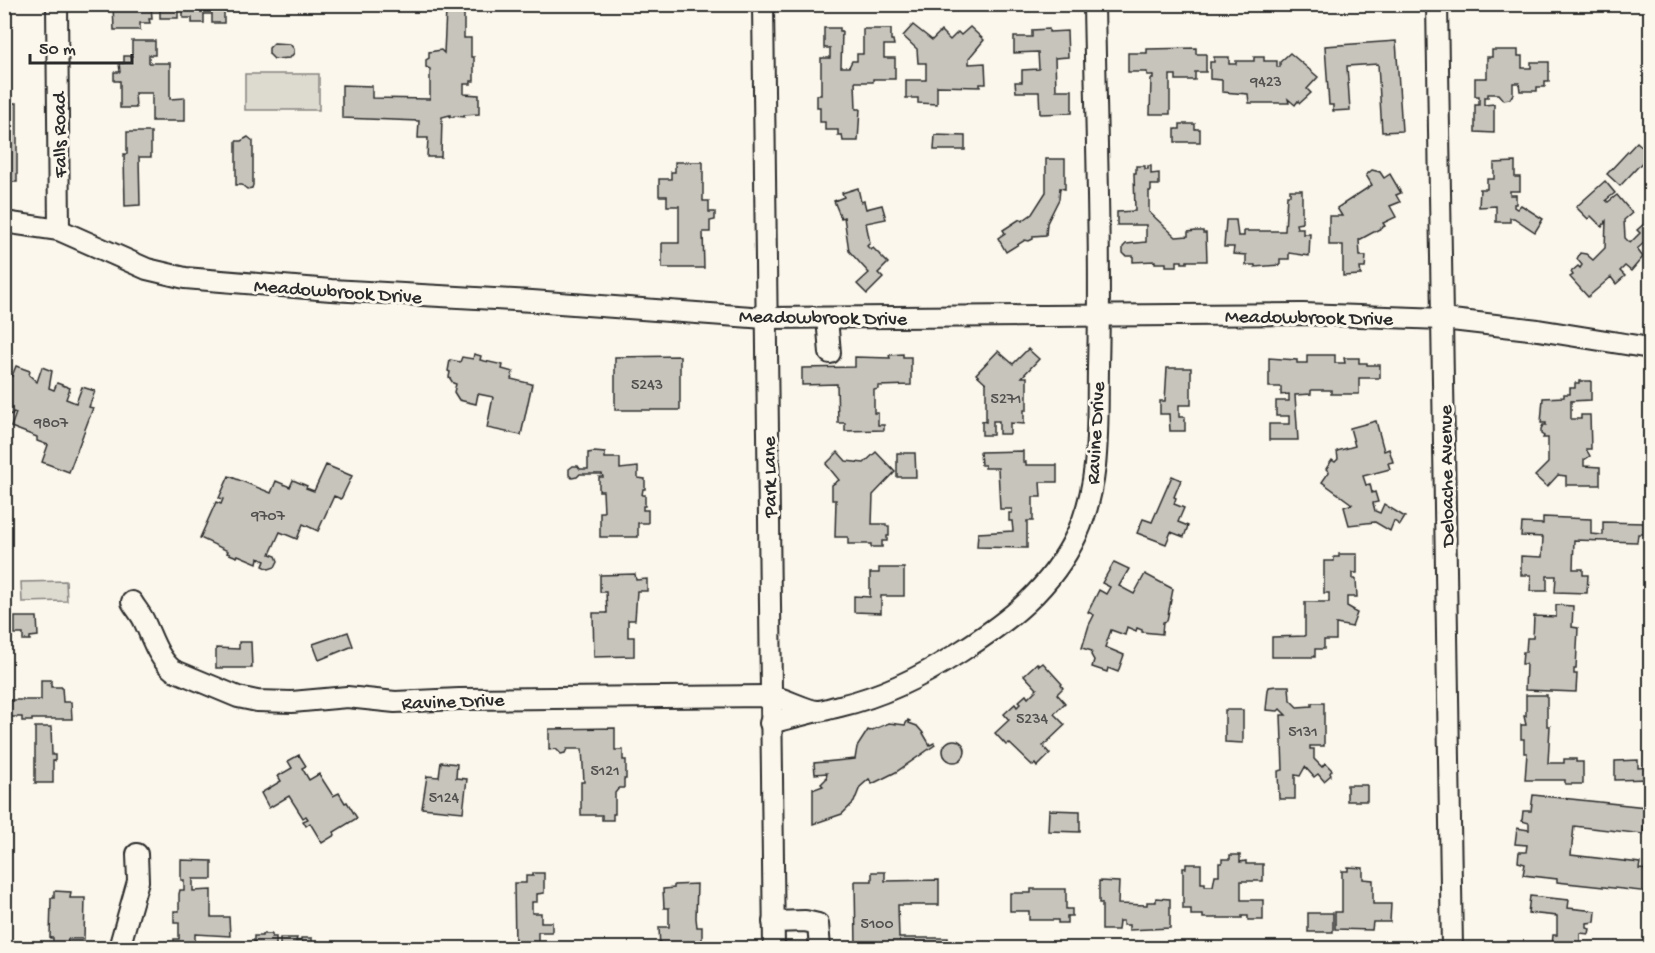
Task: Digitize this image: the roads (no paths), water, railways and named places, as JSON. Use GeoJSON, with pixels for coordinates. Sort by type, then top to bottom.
{"type":"FeatureCollection","features":[{"type":"Feature","properties":{"kind":"street","name":"Falls Road"},"geometry":{"type":"LineString","coordinates":[[57,4],[59,230]]}},
{"type":"Feature","properties":{"kind":"street","name":"Park Lane"},"geometry":{"type":"LineString","coordinates":[[763,4],[774,948]]}},
{"type":"Feature","properties":{"kind":"street","name":"Ravine Drive"},"geometry":{"type":"LineString","coordinates":[[770,723],[854,702],[899,686],[950,658],[1000,627],[1032,599],[1052,574],[1076,535],[1087,510],[1093,485],[1096,452],[1100,314],[1094,4]]}},
{"type":"Feature","properties":{"kind":"street","name":"Deloache Avenue"},"geometry":{"type":"LineString","coordinates":[[1437,4],[1452,948]]}},
{"type":"Feature","properties":{"kind":"street","name":"Meadowbrook Drive"},"geometry":{"type":"LineString","coordinates":[[4,222],[59,230],[147,269],[185,278],[331,290],[532,301],[765,318],[1303,314],[1443,319],[1538,330],[1650,348]]}},
{"type":"Feature","properties":{"kind":"street"},"geometry":{"type":"LineString","coordinates":[[827,318],[830,353]]}},
{"type":"Feature","properties":{"kind":"street","name":"Ravine Drive"},"geometry":{"type":"LineString","coordinates":[[132,602],[166,664],[173,670],[238,697],[292,702],[347,697],[395,702],[459,699],[770,696],[817,711]]}},
{"type":"Feature","properties":{"kind":"street"},"geometry":{"type":"LineString","coordinates":[[119,948],[138,881],[137,854]]}},
{"type":"Feature","properties":{"kind":"street"},"geometry":{"type":"LineString","coordinates":[[773,922],[805,921],[818,924],[820,948]]}}]}
